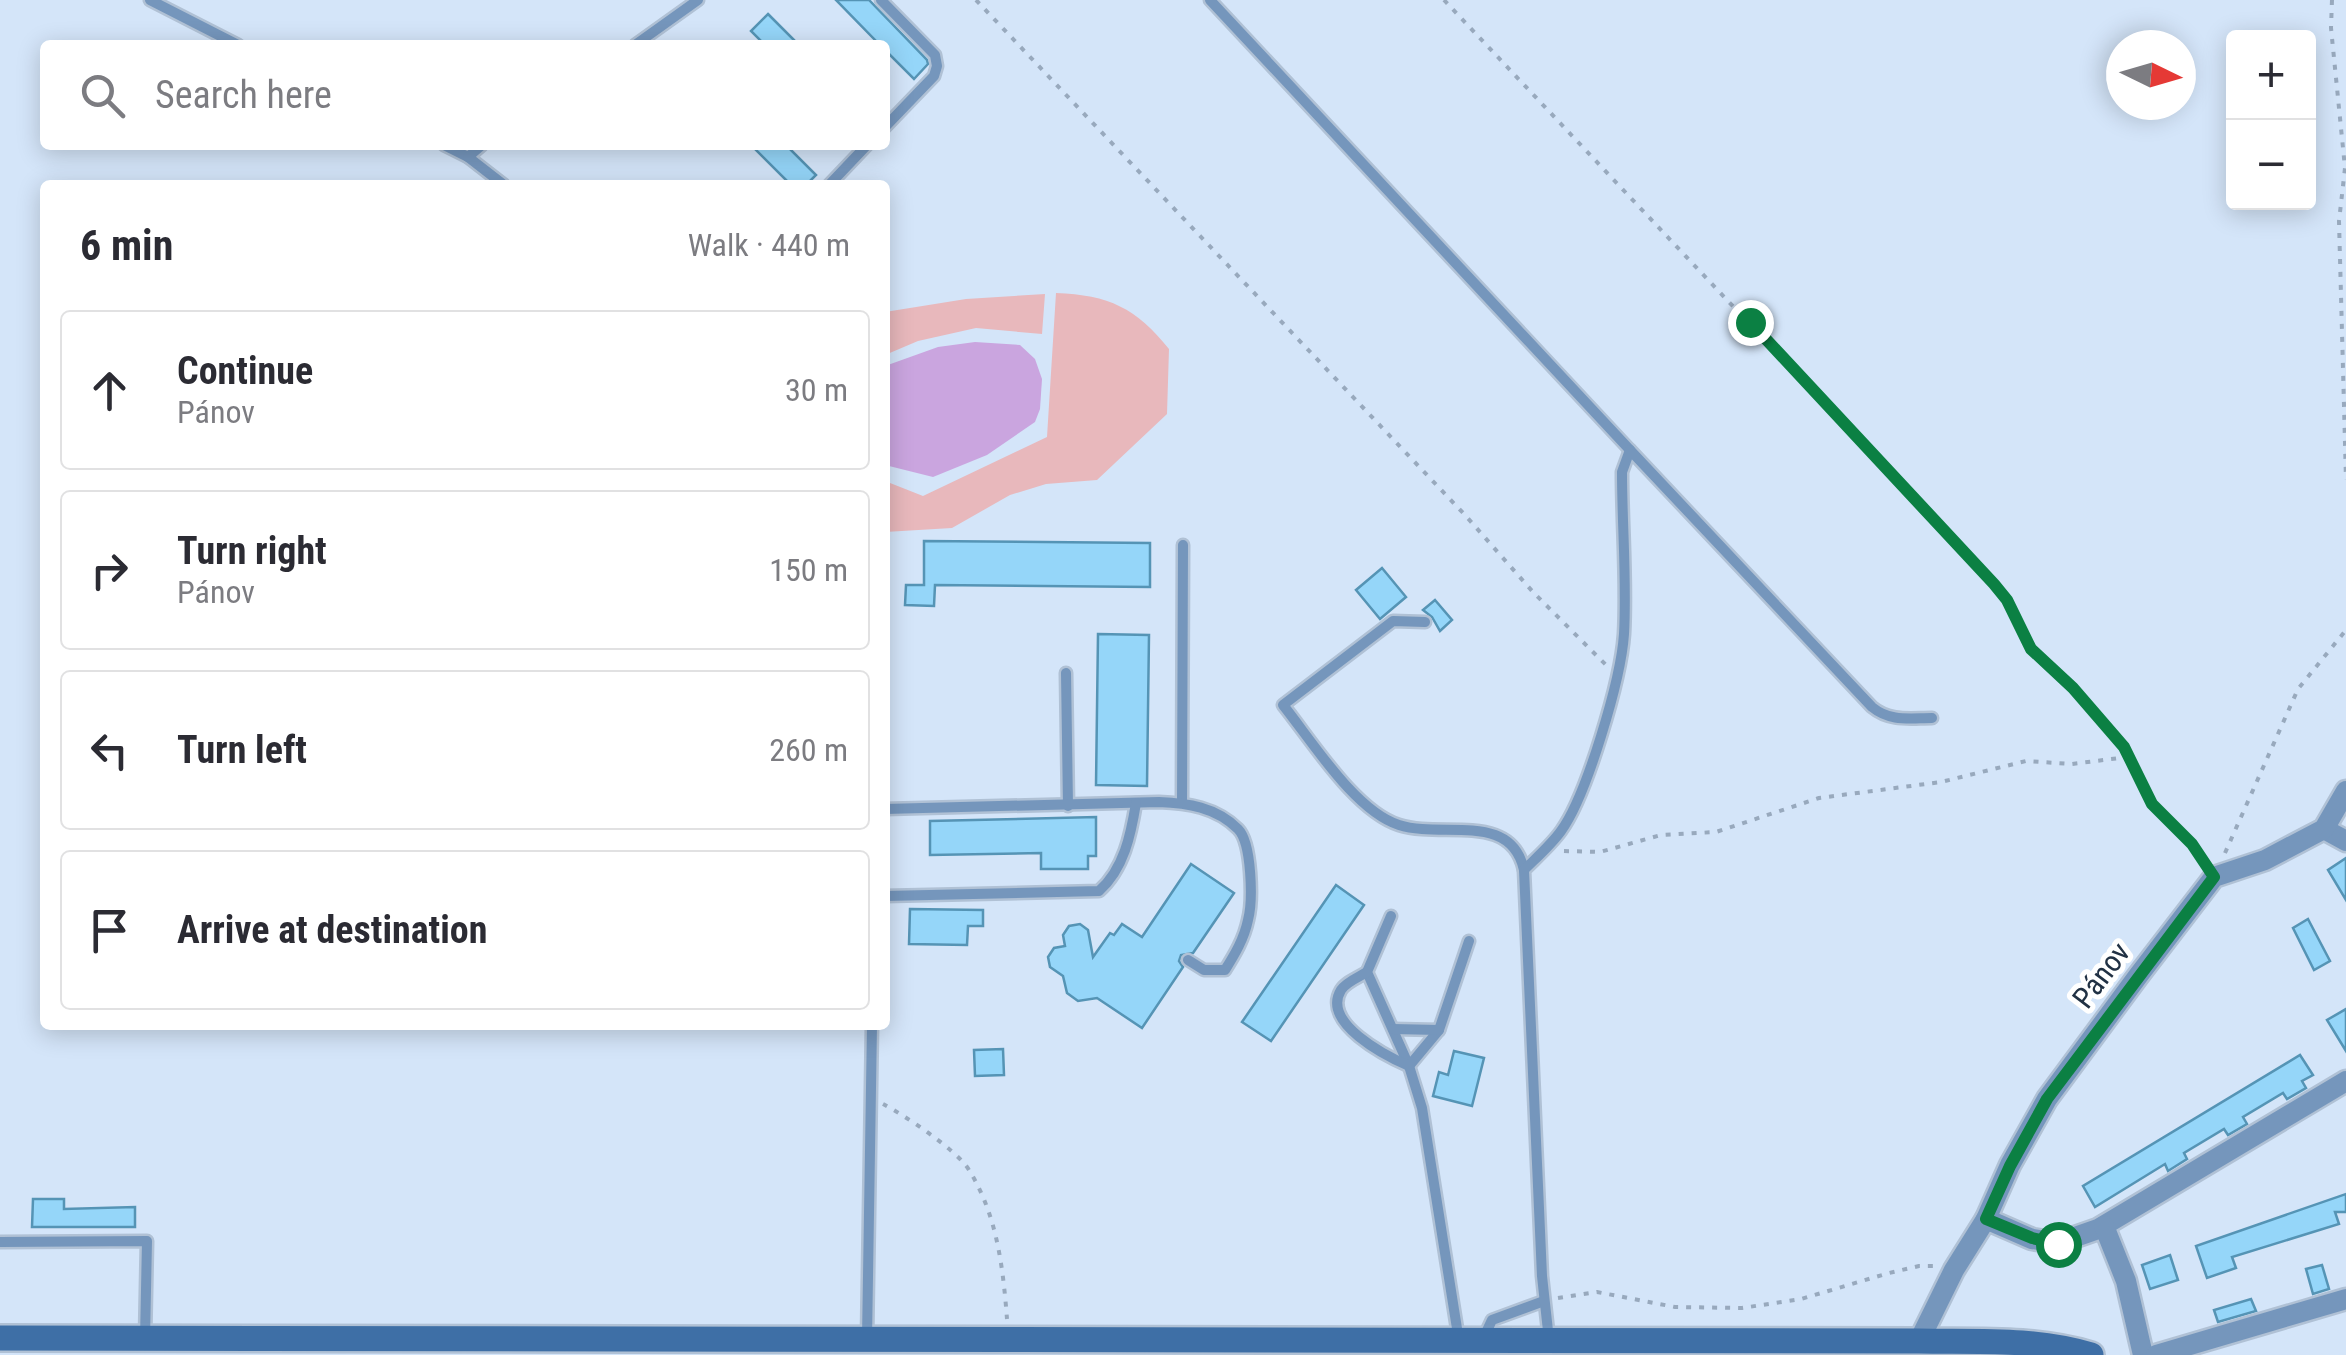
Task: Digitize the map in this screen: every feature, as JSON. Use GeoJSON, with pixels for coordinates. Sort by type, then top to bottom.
{"type":"FeatureCollection","features":[{"type":"Feature","properties":{"kind":"main road"},"geometry":{"type":"LineString","coordinates":[[0,1338],[819,1347],[867,1340],[1008,1340],[1184,1348],[1471,1341],[1697,1348],[1919,1341],[2012,1342],[2090,1355]]}},
{"type":"Feature","properties":{"kind":"street"},"geometry":{"type":"LineString","coordinates":[[2214,877],[2265,860],[2324,829],[2346,791]]}},
{"type":"Feature","properties":{"kind":"street"},"geometry":{"type":"LineString","coordinates":[[2324,829],[2346,841]]}},
{"type":"Feature","properties":{"kind":"street","name":"Pánov"},"geometry":{"type":"LineString","coordinates":[[1919,1341],[2047,1099],[2214,877]]}},
{"type":"Feature","properties":{"kind":"street"},"geometry":{"type":"LineString","coordinates":[[1986,1219],[2058,1244],[2104,1226],[2346,1081]]}},
{"type":"Feature","properties":{"kind":"street"},"geometry":{"type":"LineString","coordinates":[[2104,1226],[2126,1281],[2144,1355]]}},
{"type":"Feature","properties":{"kind":"street"},"geometry":{"type":"LineString","coordinates":[[2156,1355],[2346,1299]]}},
{"type":"Feature","properties":{"kind":"lane"},"geometry":{"type":"LineString","coordinates":[[150,0],[228,40]]}},
{"type":"Feature","properties":{"kind":"lane"},"geometry":{"type":"LineString","coordinates":[[642,40],[698,0]]}},
{"type":"Feature","properties":{"kind":"lane"},"geometry":{"type":"LineString","coordinates":[[881,0],[935,55],[938,66],[934,76],[890,122]]}},
{"type":"Feature","properties":{"kind":"lane"},"geometry":{"type":"LineString","coordinates":[[1210,0],[1872,708],[1882,716],[1897,719],[1932,718]]}},
{"type":"Feature","properties":{"kind":"lane"},"geometry":{"type":"LineString","coordinates":[[454,150],[498,180]]}},
{"type":"Feature","properties":{"kind":"lane"},"geometry":{"type":"LineString","coordinates":[[468,157],[476,150]]}},
{"type":"Feature","properties":{"kind":"lane"},"geometry":{"type":"LineString","coordinates":[[834,180],[862,150]]}},
{"type":"Feature","properties":{"kind":"lane"},"geometry":{"type":"LineString","coordinates":[[1524,870],[1561,831],[1583,788],[1616,676],[1624,632],[1622,472],[1630,450]]}},
{"type":"Feature","properties":{"kind":"lane"},"geometry":{"type":"LineString","coordinates":[[1182,545],[1182,802]]}},
{"type":"Feature","properties":{"kind":"lane"},"geometry":{"type":"LineString","coordinates":[[1425,622],[1392,620],[1283,705],[1357,796],[1384,820],[1410,828],[1504,837],[1520,852],[1549,1341]]}},
{"type":"Feature","properties":{"kind":"lane"},"geometry":{"type":"LineString","coordinates":[[1066,674],[1068,806]]}},
{"type":"Feature","properties":{"kind":"lane"},"geometry":{"type":"LineString","coordinates":[[890,809],[1182,802],[1203,807],[1239,830],[1248,846],[1249,918],[1240,946],[1225,970],[1204,970],[1188,960]]}},
{"type":"Feature","properties":{"kind":"lane"},"geometry":{"type":"LineString","coordinates":[[890,896],[1099,890],[1112,879],[1130,836],[1136,803]]}},
{"type":"Feature","properties":{"kind":"lane"},"geometry":{"type":"LineString","coordinates":[[1391,916],[1368,972],[1343,986],[1338,996],[1339,1014],[1351,1030],[1380,1052],[1409,1066]]}},
{"type":"Feature","properties":{"kind":"lane"},"geometry":{"type":"LineString","coordinates":[[1409,1066],[1439,1030],[1470,941]]}},
{"type":"Feature","properties":{"kind":"lane"},"geometry":{"type":"LineString","coordinates":[[1368,972],[1409,1066],[1422,1108],[1452,1278],[1471,1341],[1492,1320],[1544,1301]]}},
{"type":"Feature","properties":{"kind":"lane"},"geometry":{"type":"LineString","coordinates":[[1393,1029],[1439,1030]]}},
{"type":"Feature","properties":{"kind":"lane"},"geometry":{"type":"LineString","coordinates":[[867,1340],[872,1030]]}},
{"type":"Feature","properties":{"kind":"lane"},"geometry":{"type":"LineString","coordinates":[[1,1242],[147,1241],[145,1339]]}},
{"type":"Feature","properties":{"kind":"path"},"geometry":{"type":"LineString","coordinates":[[976,0],[1616,676]]}},
{"type":"Feature","properties":{"kind":"path"},"geometry":{"type":"LineString","coordinates":[[1444,0],[1994,584],[2007,600],[2031,649],[2082,698],[2128,756],[2152,804],[2192,844],[2214,877]]}},
{"type":"Feature","properties":{"kind":"path"},"geometry":{"type":"LineString","coordinates":[[2332,0],[2331,28],[2345,168],[2339,221],[2346,480]]}},
{"type":"Feature","properties":{"kind":"path"},"geometry":{"type":"LineString","coordinates":[[2214,877],[2298,689],[2346,630]]}},
{"type":"Feature","properties":{"kind":"path"},"geometry":{"type":"LineString","coordinates":[[1545,849],[1600,852],[1661,835],[1716,832],[1831,796],[1941,782],[2026,761],[2072,764],[2128,756]]}},
{"type":"Feature","properties":{"kind":"path"},"geometry":{"type":"LineString","coordinates":[[870,1097],[899,1112],[968,1167],[997,1231],[1008,1340]]}},
{"type":"Feature","properties":{"kind":"path"},"geometry":{"type":"LineString","coordinates":[[1544,1301],[1597,1292],[1675,1306],[1742,1308],[1820,1294],[1919,1266],[1954,1270]]}},
{"type":"Feature","properties":{"kind":"shaded area"},"geometry":{"type":"Polygon","coordinates":[[[1056,293],[1091,297],[1120,306],[1145,323],[1169,349],[1167,414],[1097,480],[1046,484],[1010,495],[952,528],[890,532],[890,483],[923,496],[1047,437],[1056,293]]]}},
{"type":"Feature","properties":{"kind":"shaded area"},"geometry":{"type":"Polygon","coordinates":[[[1045,294],[1042,334],[976,328],[918,341],[890,353],[890,311],[966,299],[1045,294]]]}},
{"type":"Feature","properties":{"kind":"shaded area"},"geometry":{"type":"Polygon","coordinates":[[[975,342],[1020,345],[1035,359],[1042,379],[1035,422],[987,455],[933,477],[890,466],[890,364],[938,347],[975,342]]]}},
{"type":"Feature","properties":{"kind":"building"},"geometry":{"type":"Polygon","coordinates":[[[836,0],[869,0],[928,64],[914,79],[890,55],[890,40],[875,40],[836,0]]]}},
{"type":"Feature","properties":{"kind":"building"},"geometry":{"type":"Polygon","coordinates":[[[768,14],[794,40],[760,40],[751,31],[768,14]]]}},
{"type":"Feature","properties":{"kind":"building"},"geometry":{"type":"Polygon","coordinates":[[[756,150],[791,150],[816,175],[811,180],[786,180],[756,150]]]}},
{"type":"Feature","properties":{"kind":"building"},"geometry":{"type":"Polygon","coordinates":[[[924,541],[1150,543],[1150,587],[935,585],[934,606],[905,605],[906,585],[924,585],[924,541]]]}},
{"type":"Feature","properties":{"kind":"building"},"geometry":{"type":"Polygon","coordinates":[[[1382,568],[1406,597],[1380,619],[1356,590],[1382,568]]]}},
{"type":"Feature","properties":{"kind":"building"},"geometry":{"type":"Polygon","coordinates":[[[1435,600],[1452,620],[1440,631],[1423,610],[1435,600]]]}},
{"type":"Feature","properties":{"kind":"building"},"geometry":{"type":"Polygon","coordinates":[[[1098,634],[1149,635],[1147,786],[1096,785],[1098,634]]]}},
{"type":"Feature","properties":{"kind":"building"},"geometry":{"type":"Polygon","coordinates":[[[1096,817],[1096,856],[1088,856],[1088,869],[1041,869],[1041,853],[930,855],[930,821],[1096,817]]]}},
{"type":"Feature","properties":{"kind":"building"},"geometry":{"type":"Polygon","coordinates":[[[2346,858],[2346,900],[2328,870],[2346,858]]]}},
{"type":"Feature","properties":{"kind":"building"},"geometry":{"type":"Polygon","coordinates":[[[1191,864],[1234,893],[1193,953],[1181,955],[1183,967],[1142,1028],[1097,998],[1078,1001],[1067,993],[1063,976],[1050,967],[1048,957],[1054,948],[1065,946],[1063,935],[1069,926],[1080,924],[1088,930],[1093,957],[1110,933],[1114,935],[1122,924],[1142,937],[1191,864]]]}},
{"type":"Feature","properties":{"kind":"building"},"geometry":{"type":"Polygon","coordinates":[[[1336,885],[1364,905],[1271,1041],[1242,1022],[1336,885]]]}},
{"type":"Feature","properties":{"kind":"building"},"geometry":{"type":"Polygon","coordinates":[[[910,909],[983,910],[983,926],[968,926],[967,945],[909,944],[910,909]]]}},
{"type":"Feature","properties":{"kind":"building"},"geometry":{"type":"Polygon","coordinates":[[[2308,919],[2330,961],[2314,970],[2293,928],[2308,919]]]}},
{"type":"Feature","properties":{"kind":"building"},"geometry":{"type":"Polygon","coordinates":[[[2346,1009],[2346,1051],[2327,1020],[2346,1009]]]}},
{"type":"Feature","properties":{"kind":"building"},"geometry":{"type":"Polygon","coordinates":[[[1003,1049],[1004,1075],[975,1076],[974,1050],[1003,1049]]]}},
{"type":"Feature","properties":{"kind":"building"},"geometry":{"type":"Polygon","coordinates":[[[1454,1051],[1484,1058],[1472,1106],[1433,1096],[1439,1072],[1448,1075],[1454,1051]]]}},
{"type":"Feature","properties":{"kind":"building"},"geometry":{"type":"Polygon","coordinates":[[[2300,1055],[2313,1075],[2302,1081],[2306,1088],[2287,1099],[2283,1093],[2243,1117],[2247,1124],[2228,1135],[2224,1129],[2184,1153],[2187,1159],[2168,1171],[2165,1164],[2095,1207],[2083,1186],[2300,1055]]]}},
{"type":"Feature","properties":{"kind":"building"},"geometry":{"type":"Polygon","coordinates":[[[2346,1194],[2346,1212],[2335,1212],[2339,1224],[2232,1257],[2236,1268],[2207,1278],[2196,1246],[2346,1194]]]}},
{"type":"Feature","properties":{"kind":"building"},"geometry":{"type":"Polygon","coordinates":[[[33,1199],[64,1199],[64,1209],[135,1207],[135,1227],[32,1227],[33,1199]]]}},
{"type":"Feature","properties":{"kind":"building"},"geometry":{"type":"Polygon","coordinates":[[[2170,1255],[2178,1280],[2150,1289],[2142,1265],[2170,1255]]]}},
{"type":"Feature","properties":{"kind":"building"},"geometry":{"type":"Polygon","coordinates":[[[2322,1265],[2329,1289],[2313,1294],[2306,1269],[2322,1265]]]}},
{"type":"Feature","properties":{"kind":"building"},"geometry":{"type":"Polygon","coordinates":[[[2251,1299],[2256,1311],[2218,1322],[2214,1310],[2251,1299]]]}},
{"type":"Feature","properties":{"kind":"route"},"geometry":{"type":"LineString","coordinates":[[1750,322],[1994,584],[2007,600],[2031,649],[2073,688],[2124,747],[2152,804],[2192,844],[2214,877],[2047,1099],[1986,1219],[2058,1244]]}}]}
